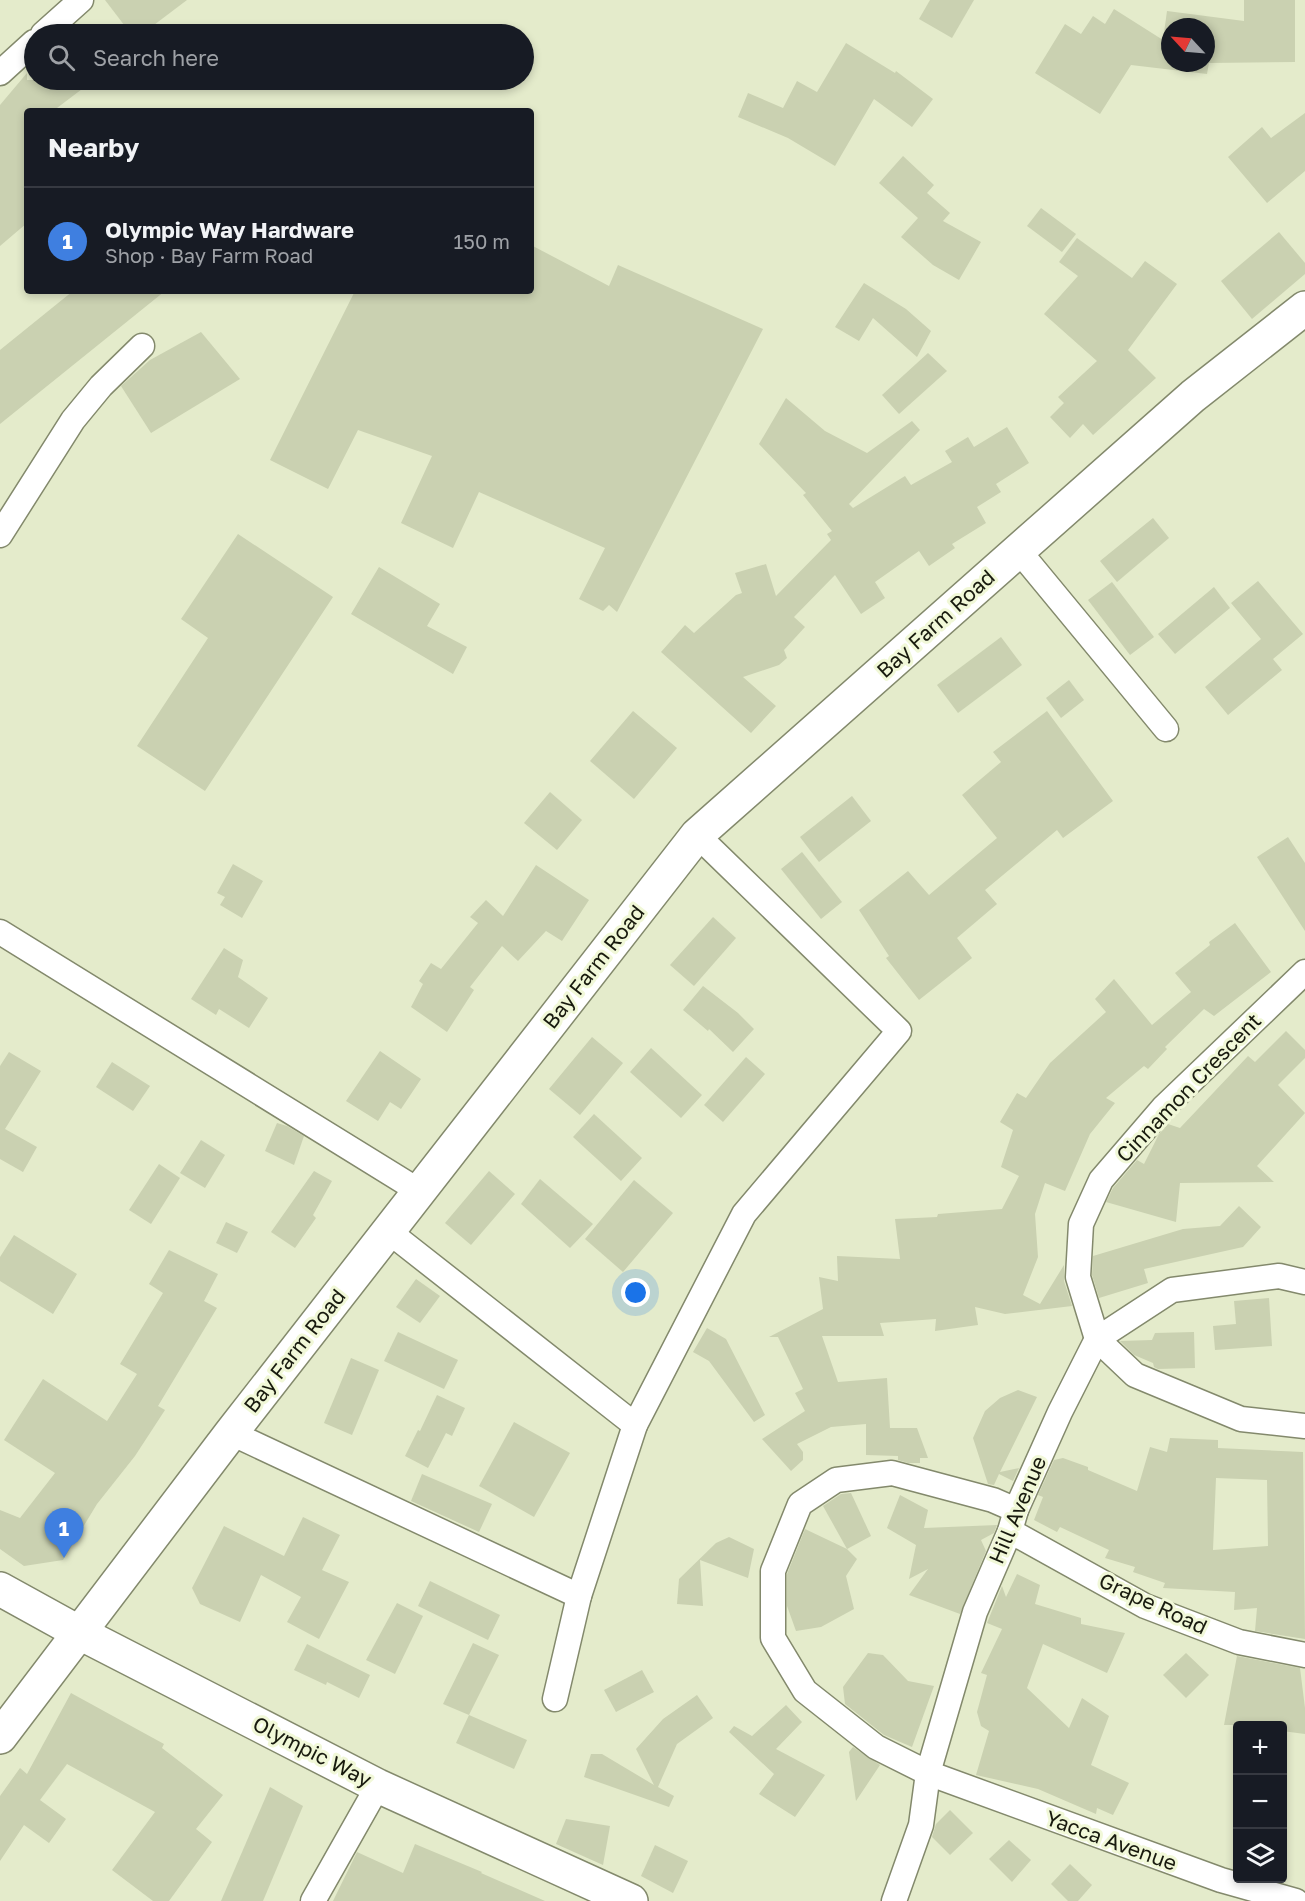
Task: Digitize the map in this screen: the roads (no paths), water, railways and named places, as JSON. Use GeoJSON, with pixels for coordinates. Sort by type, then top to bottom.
{"type":"FeatureCollection","features":[{"type":"Feature","properties":{"kind":"street"},"geometry":{"type":"LineString","coordinates":[[54,24],[81,0]]}},
{"type":"Feature","properties":{"kind":"street"},"geometry":{"type":"LineString","coordinates":[[0,73],[24,51]]}},
{"type":"Feature","properties":{"kind":"street","name":"Bay Farm Road"},"geometry":{"type":"LineString","coordinates":[[0,1737],[231,1433],[697,835],[1193,396],[1305,308]]}},
{"type":"Feature","properties":{"kind":"street"},"geometry":{"type":"LineString","coordinates":[[0,535],[74,420],[101,386],[142,346]]}},
{"type":"Feature","properties":{"kind":"street"},"geometry":{"type":"LineString","coordinates":[[1019,551],[1166,729]]}},
{"type":"Feature","properties":{"kind":"street"},"geometry":{"type":"LineString","coordinates":[[555,1699],[579,1596],[634,1425],[744,1214],[899,1031],[697,835]]}},
{"type":"Feature","properties":{"kind":"street"},"geometry":{"type":"LineString","coordinates":[[0,932],[419,1191]]}},
{"type":"Feature","properties":{"kind":"street","name":"Cinnamon Crescent"},"geometry":{"type":"LineString","coordinates":[[1305,972],[1163,1108],[1101,1180],[1081,1224],[1078,1277],[1097,1339],[1135,1375],[1240,1419],[1305,1426]]}},
{"type":"Feature","properties":{"kind":"street"},"geometry":{"type":"LineString","coordinates":[[388,1231],[634,1425]]}},
{"type":"Feature","properties":{"kind":"street","name":"Hill Avenue"},"geometry":{"type":"LineString","coordinates":[[894,1901],[921,1825],[928,1773],[975,1612],[1060,1412],[1097,1339],[1172,1290],[1279,1276],[1305,1282]]}},
{"type":"Feature","properties":{"kind":"street"},"geometry":{"type":"LineString","coordinates":[[231,1433],[579,1596]]}},
{"type":"Feature","properties":{"kind":"street","name":"Grape Road"},"geometry":{"type":"LineString","coordinates":[[928,1773],[876,1747],[806,1691],[773,1638],[773,1572],[800,1504],[836,1480],[892,1473],[993,1500],[1013,1521],[1146,1606],[1239,1642],[1305,1655]]}},
{"type":"Feature","properties":{"kind":"street","name":"Olympic Way"},"geometry":{"type":"LineString","coordinates":[[0,1589],[78,1632],[378,1786],[631,1901]]}},
{"type":"Feature","properties":{"kind":"street","name":"Yacca Avenue"},"geometry":{"type":"LineString","coordinates":[[928,1773],[1210,1876],[1296,1901]]}},
{"type":"Feature","properties":{"kind":"street"},"geometry":{"type":"LineString","coordinates":[[313,1901],[378,1786]]}},
{"type":"Feature","properties":{"kind":"place","name":"Olympic Way Hardware"},"geometry":{"type":"Point","coordinates":[64,1558]}}]}
